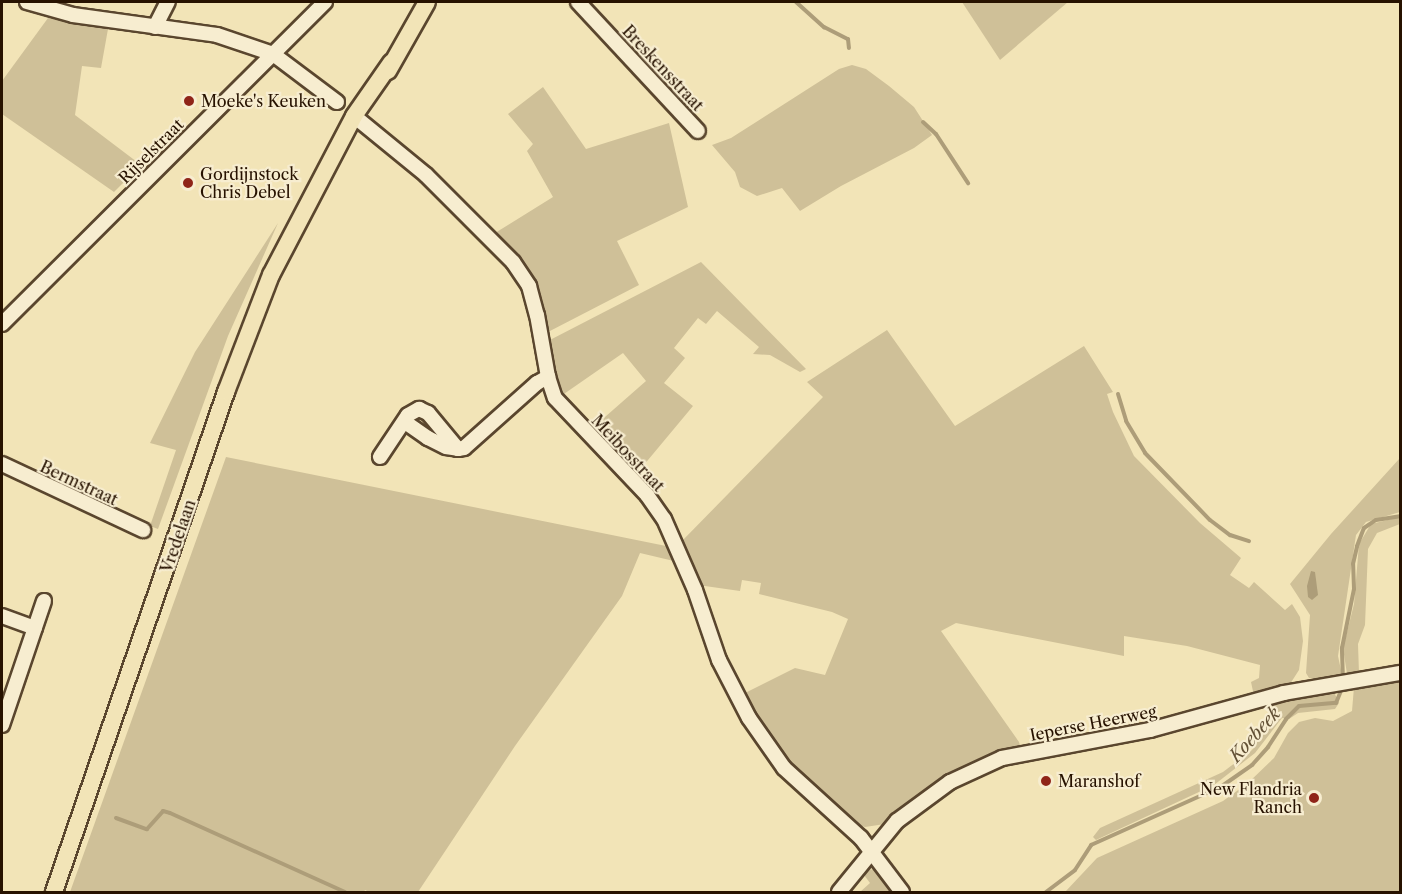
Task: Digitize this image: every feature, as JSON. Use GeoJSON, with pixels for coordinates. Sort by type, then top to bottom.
{"type":"FeatureCollection","features":[{"type":"Feature","properties":{"kind":"main road","name":"Vredelaan"},"geometry":{"type":"LineString","coordinates":[[54,892],[226,392],[271,276],[318,187],[427,2]]}},
{"type":"Feature","properties":{"kind":"street"},"geometry":{"type":"LineString","coordinates":[[27,2],[73,15],[217,35],[273,54],[337,102]]}},
{"type":"Feature","properties":{"kind":"street"},"geometry":{"type":"LineString","coordinates":[[155,27],[168,2]]}},
{"type":"Feature","properties":{"kind":"street","name":"Rijselstraat"},"geometry":{"type":"LineString","coordinates":[[2,324],[325,2]]}},
{"type":"Feature","properties":{"kind":"street","name":"Breskensstraat"},"geometry":{"type":"LineString","coordinates":[[578,2],[698,131]]}},
{"type":"Feature","properties":{"kind":"street","name":"Meibosstraat"},"geometry":{"type":"LineString","coordinates":[[358,119],[426,175],[513,262],[529,286],[537,315],[548,377],[555,398],[647,495],[664,519],[695,590],[719,660],[749,718],[784,768],[861,838],[902,892]]}},
{"type":"Feature","properties":{"kind":"street"},"geometry":{"type":"LineString","coordinates":[[380,457],[408,415],[419,409],[428,413],[458,449],[464,448],[537,383],[548,377]]}},
{"type":"Feature","properties":{"kind":"street","name":"Bermstraat"},"geometry":{"type":"LineString","coordinates":[[2,464],[143,530]]}},
{"type":"Feature","properties":{"kind":"street"},"geometry":{"type":"LineString","coordinates":[[2,725],[44,601]]}},
{"type":"Feature","properties":{"kind":"street"},"geometry":{"type":"LineString","coordinates":[[2,616],[35,628]]}},
{"type":"Feature","properties":{"kind":"street","name":"Ieperse Heerweg"},"geometry":{"type":"LineString","coordinates":[[840,892],[897,821],[923,799],[950,782],[1002,758],[1150,730],[1284,693],[1401,673]]}},
{"type":"Feature","properties":{"kind":"shaded area"},"geometry":{"type":"Polygon","coordinates":[[[962,2],[1068,2],[1000,60],[962,2]]]}},
{"type":"Feature","properties":{"kind":"shaded area"},"geometry":{"type":"Polygon","coordinates":[[[48,18],[108,29],[101,68],[82,66],[75,115],[141,165],[114,192],[2,114],[2,81],[48,18]]]}},
{"type":"Feature","properties":{"kind":"shaded area"},"geometry":{"type":"Polygon","coordinates":[[[852,65],[866,69],[914,107],[932,135],[914,148],[841,186],[800,211],[782,188],[757,196],[740,187],[735,172],[712,145],[731,138],[839,69],[852,65]]]}},
{"type":"Feature","properties":{"kind":"shaded area"},"geometry":{"type":"Polygon","coordinates":[[[543,87],[586,149],[669,123],[688,207],[617,241],[639,285],[548,332],[542,299],[534,279],[523,263],[495,233],[553,197],[527,151],[533,144],[508,114],[543,87]]]}},
{"type":"Feature","properties":{"kind":"shaded area"},"geometry":{"type":"Polygon","coordinates":[[[278,223],[228,336],[158,529],[150,526],[176,450],[150,443],[195,352],[278,223]]]}},
{"type":"Feature","properties":{"kind":"shaded area"},"geometry":{"type":"Polygon","coordinates":[[[701,262],[806,369],[800,372],[770,355],[753,354],[759,347],[717,311],[706,324],[698,318],[674,348],[685,358],[664,383],[693,406],[638,472],[632,472],[589,431],[646,381],[623,353],[561,396],[555,382],[548,341],[701,262]]]}},
{"type":"Feature","properties":{"kind":"shaded area"},"geometry":{"type":"Polygon","coordinates":[[[887,330],[955,426],[1084,346],[1113,392],[1107,394],[1134,456],[1200,523],[1241,558],[1230,575],[1249,588],[1254,582],[1285,610],[1292,604],[1300,617],[1303,641],[1299,670],[1290,684],[1254,696],[1251,682],[1259,678],[1260,665],[1187,646],[1124,636],[1124,656],[956,623],[941,631],[1019,742],[1021,749],[950,777],[917,798],[885,824],[865,827],[854,823],[779,752],[743,694],[795,668],[825,675],[848,619],[832,612],[759,594],[761,583],[742,580],[740,591],[698,585],[682,541],[823,397],[807,382],[887,330]]]}},
{"type":"Feature","properties":{"kind":"shaded area"},"geometry":{"type":"Polygon","coordinates":[[[226,457],[671,547],[678,562],[640,553],[622,596],[515,746],[418,892],[369,892],[365,890],[364,892],[70,892],[226,457]]]}},
{"type":"Feature","properties":{"kind":"shaded area"},"geometry":{"type":"Polygon","coordinates":[[[1400,458],[1400,512],[1366,522],[1356,535],[1338,656],[1342,675],[1326,679],[1309,678],[1306,673],[1310,615],[1290,584],[1331,534],[1400,458]]]}},
{"type":"Feature","properties":{"kind":"shaded area"},"geometry":{"type":"Polygon","coordinates":[[[1400,517],[1400,524],[1377,533],[1368,549],[1365,625],[1358,644],[1359,673],[1347,674],[1343,648],[1354,604],[1359,544],[1371,524],[1400,517]]]}},
{"type":"Feature","properties":{"kind":"shaded area"},"geometry":{"type":"Polygon","coordinates":[[[1311,571],[1315,572],[1318,595],[1312,600],[1308,597],[1307,586],[1311,571]]]}},
{"type":"Feature","properties":{"kind":"shaded area","name":"New Flandria Ranch"},"geometry":{"type":"Polygon","coordinates":[[[1400,679],[1400,892],[1065,892],[1097,858],[1223,801],[1248,783],[1274,758],[1288,733],[1299,722],[1315,718],[1333,721],[1352,711],[1354,687],[1400,679]]]}},
{"type":"Feature","properties":{"kind":"shaded area"},"geometry":{"type":"Polygon","coordinates":[[[1334,692],[1339,703],[1335,709],[1298,713],[1289,719],[1282,718],[1255,753],[1214,785],[1096,840],[1093,837],[1100,828],[1223,772],[1252,750],[1276,712],[1259,707],[1334,692]]]}},
{"type":"Feature","properties":{"kind":"shaded area"},"geometry":{"type":"Polygon","coordinates":[[[867,869],[876,870],[894,892],[860,892],[870,883],[864,875],[867,869]]]}},
{"type":"Feature","properties":{"kind":"waterway"},"geometry":{"type":"LineString","coordinates":[[796,2],[824,27],[848,39],[849,48]]}},
{"type":"Feature","properties":{"kind":"waterway"},"geometry":{"type":"LineString","coordinates":[[923,122],[936,134],[968,183]]}},
{"type":"Feature","properties":{"kind":"waterway"},"geometry":{"type":"LineString","coordinates":[[1118,394],[1126,421],[1145,453],[1210,520],[1230,535],[1249,541]]}},
{"type":"Feature","properties":{"kind":"waterway","name":"Koebeek"},"geometry":{"type":"LineString","coordinates":[[1343,680],[1342,648],[1354,589],[1353,564],[1357,546],[1364,528],[1376,520],[1400,516]]}},
{"type":"Feature","properties":{"kind":"waterway","name":"Koebeek"},"geometry":{"type":"LineString","coordinates":[[1046,892],[1075,870],[1091,845],[1222,786],[1252,765],[1268,747],[1286,719],[1299,706],[1336,703],[1342,688]]}},
{"type":"Feature","properties":{"kind":"waterway"},"geometry":{"type":"LineString","coordinates":[[116,818],[147,829],[163,811],[170,813],[345,892]]}},
{"type":"Feature","properties":{"kind":"place","name":"Moeke's Keuken"},"geometry":{"type":"Point","coordinates":[189,101]}},
{"type":"Feature","properties":{"kind":"place","name":"Gordijnstock Chris Debel"},"geometry":{"type":"Point","coordinates":[188,183]}},
{"type":"Feature","properties":{"kind":"place","name":"Maranshof"},"geometry":{"type":"Point","coordinates":[1046,781]}},
{"type":"Feature","properties":{"kind":"place","name":"New Flandria Ranch"},"geometry":{"type":"Point","coordinates":[1314,798]}}]}
